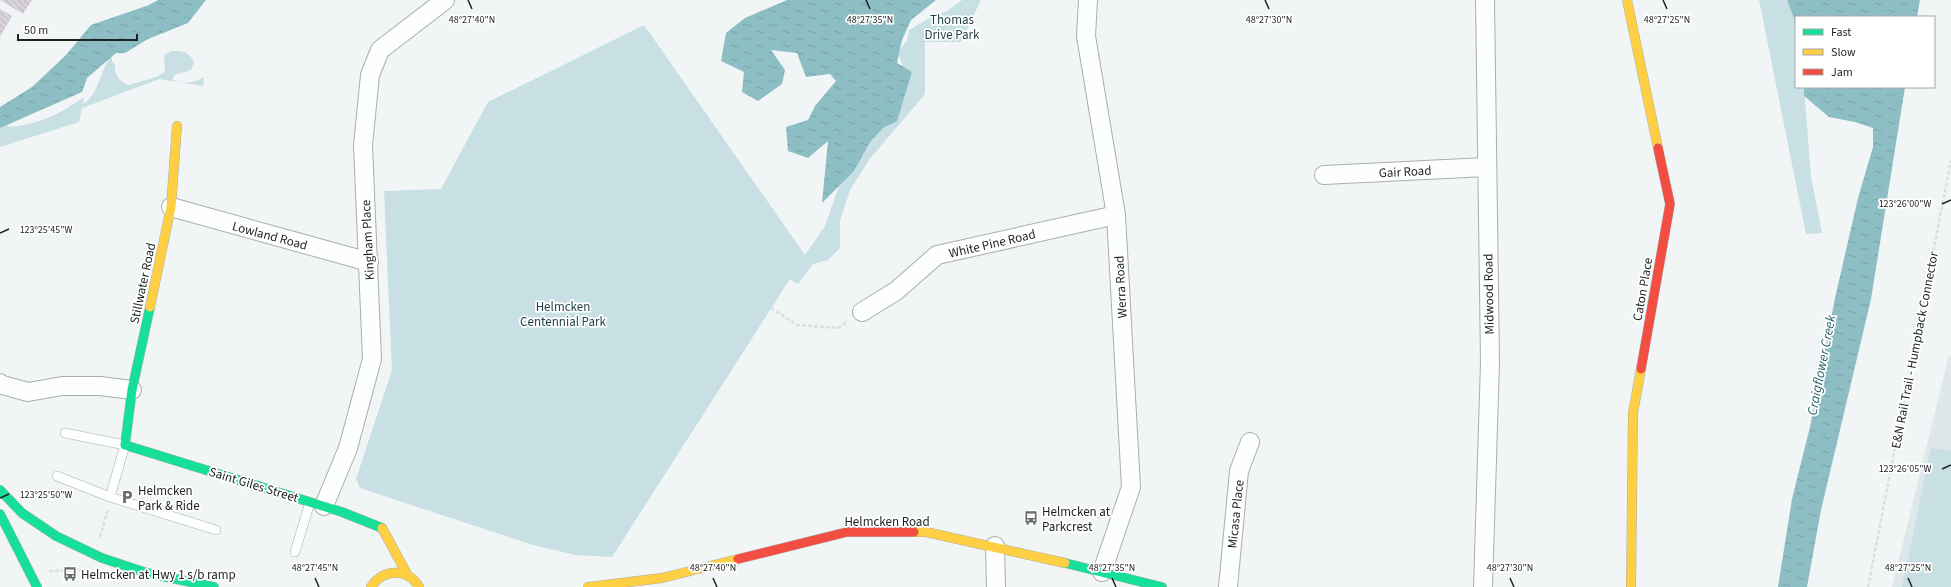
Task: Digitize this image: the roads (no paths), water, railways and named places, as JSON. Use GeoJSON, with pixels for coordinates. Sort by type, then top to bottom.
{"type":"FeatureCollection","features":[{"type":"Feature","properties":{"kind":"main road","name":"Caton Place"},"geometry":{"type":"LineString","coordinates":[[1627,0],[1670,204],[1633,413],[1631,587]]}},
{"type":"Feature","properties":{"kind":"main road","name":"Stillwater Road"},"geometry":{"type":"LineString","coordinates":[[126,445],[132,390],[171,208],[177,126]]}},
{"type":"Feature","properties":{"kind":"main road","name":"Saint Giles Street"},"geometry":{"type":"LineString","coordinates":[[126,445],[317,504],[381,527]]}},
{"type":"Feature","properties":{"kind":"main road"},"geometry":{"type":"LineString","coordinates":[[0,490],[22,513],[56,536],[102,558],[147,573],[214,587]]}},
{"type":"Feature","properties":{"kind":"main road"},"geometry":{"type":"LineString","coordinates":[[0,514],[37,587]]}},
{"type":"Feature","properties":{"kind":"main road","name":"Helmcken Road"},"geometry":{"type":"LineString","coordinates":[[588,587],[662,578],[847,532],[926,532],[995,546],[1162,587]]}},
{"type":"Feature","properties":{"kind":"main road"},"geometry":{"type":"LineString","coordinates":[[371,587],[380,576],[400,573],[419,587]]}},
{"type":"Feature","properties":{"kind":"street","name":"Kingham Place"},"geometry":{"type":"LineString","coordinates":[[317,504],[348,448],[372,359],[363,145],[370,75],[380,50],[445,0]]}},
{"type":"Feature","properties":{"kind":"street","name":"Werra Road"},"geometry":{"type":"LineString","coordinates":[[1088,0],[1086,36],[1116,215],[1130,487],[1102,572]]}},
{"type":"Feature","properties":{"kind":"street","name":"Midwood Road"},"geometry":{"type":"LineString","coordinates":[[1482,587],[1490,362],[1486,167],[1485,0]]}},
{"type":"Feature","properties":{"kind":"street","name":"Gair Road"},"geometry":{"type":"LineString","coordinates":[[1324,175],[1486,167]]}},
{"type":"Feature","properties":{"kind":"street","name":"Lowland Road"},"geometry":{"type":"LineString","coordinates":[[171,208],[369,262]]}},
{"type":"Feature","properties":{"kind":"street","name":"White Pine Road"},"geometry":{"type":"LineString","coordinates":[[862,312],[896,291],[938,255],[1116,215]]}},
{"type":"Feature","properties":{"kind":"street"},"geometry":{"type":"LineString","coordinates":[[0,383],[2,385],[28,392],[62,386],[100,386],[132,390]]}},
{"type":"Feature","properties":{"kind":"street","name":"Micasa Place"},"geometry":{"type":"LineString","coordinates":[[1228,587],[1240,471],[1250,442]]}},
{"type":"Feature","properties":{"kind":"street","name":"Saint Giles Street"},"geometry":{"type":"LineString","coordinates":[[381,527],[400,573]]}},
{"type":"Feature","properties":{"kind":"street"},"geometry":{"type":"LineString","coordinates":[[995,546],[996,587]]}},
{"type":"Feature","properties":{"kind":"lane"},"geometry":{"type":"LineString","coordinates":[[65,432],[126,445],[110,497]]}},
{"type":"Feature","properties":{"kind":"lane"},"geometry":{"type":"LineString","coordinates":[[57,476],[110,497],[216,530]]}},
{"type":"Feature","properties":{"kind":"lane"},"geometry":{"type":"LineString","coordinates":[[295,552],[317,504]]}},
{"type":"Feature","properties":{"kind":"water"},"geometry":{"type":"Polygon","coordinates":[[[158,0],[206,0],[188,23],[148,39],[125,53],[116,53],[87,78],[82,92],[0,128],[0,107],[32,87],[66,55],[91,25],[149,5],[158,0]]]}},
{"type":"Feature","properties":{"kind":"water"},"geometry":{"type":"Polygon","coordinates":[[[787,0],[936,0],[911,20],[902,40],[897,63],[912,72],[897,121],[883,128],[870,142],[854,171],[822,203],[828,141],[808,158],[788,151],[786,127],[808,120],[815,106],[836,81],[830,74],[806,77],[797,53],[771,50],[785,70],[782,84],[758,101],[742,92],[744,72],[721,61],[726,33],[745,18],[787,0]]]}},
{"type":"Feature","properties":{"kind":"water"},"geometry":{"type":"Polygon","coordinates":[[[1787,0],[1920,0],[1917,16],[1795,16],[1795,21],[1787,0]]]}},
{"type":"Feature","properties":{"kind":"water"},"geometry":{"type":"Polygon","coordinates":[[[1804,88],[1905,88],[1871,299],[1821,510],[1807,587],[1778,587],[1792,499],[1810,427],[1835,298],[1858,198],[1873,147],[1873,128],[1855,122],[1829,117],[1804,96],[1804,88]]]}},
{"type":"Feature","properties":{"kind":"place","name":"Helmcken Park & Ride"},"geometry":{"type":"Point","coordinates":[127,497]}},
{"type":"Feature","properties":{"kind":"place","name":"Helmcken at Parkcrest"},"geometry":{"type":"Point","coordinates":[1031,518]}},
{"type":"Feature","properties":{"kind":"place","name":"Helmcken at Hwy 1 s/b ramp"},"geometry":{"type":"Point","coordinates":[70,574]}},
{"type":"Feature","properties":{"kind":"park label","name":"Thomas Drive Park"},"geometry":{"type":"Point","coordinates":[952,26]}},
{"type":"Feature","properties":{"kind":"park label","name":"Helmcken Centennial Park"},"geometry":{"type":"Point","coordinates":[563,314]}},
{"type":"Feature","properties":{"kind":"water label","name":"Craigflower Creek"},"geometry":{"type":"Point","coordinates":[1821,365]}}]}
